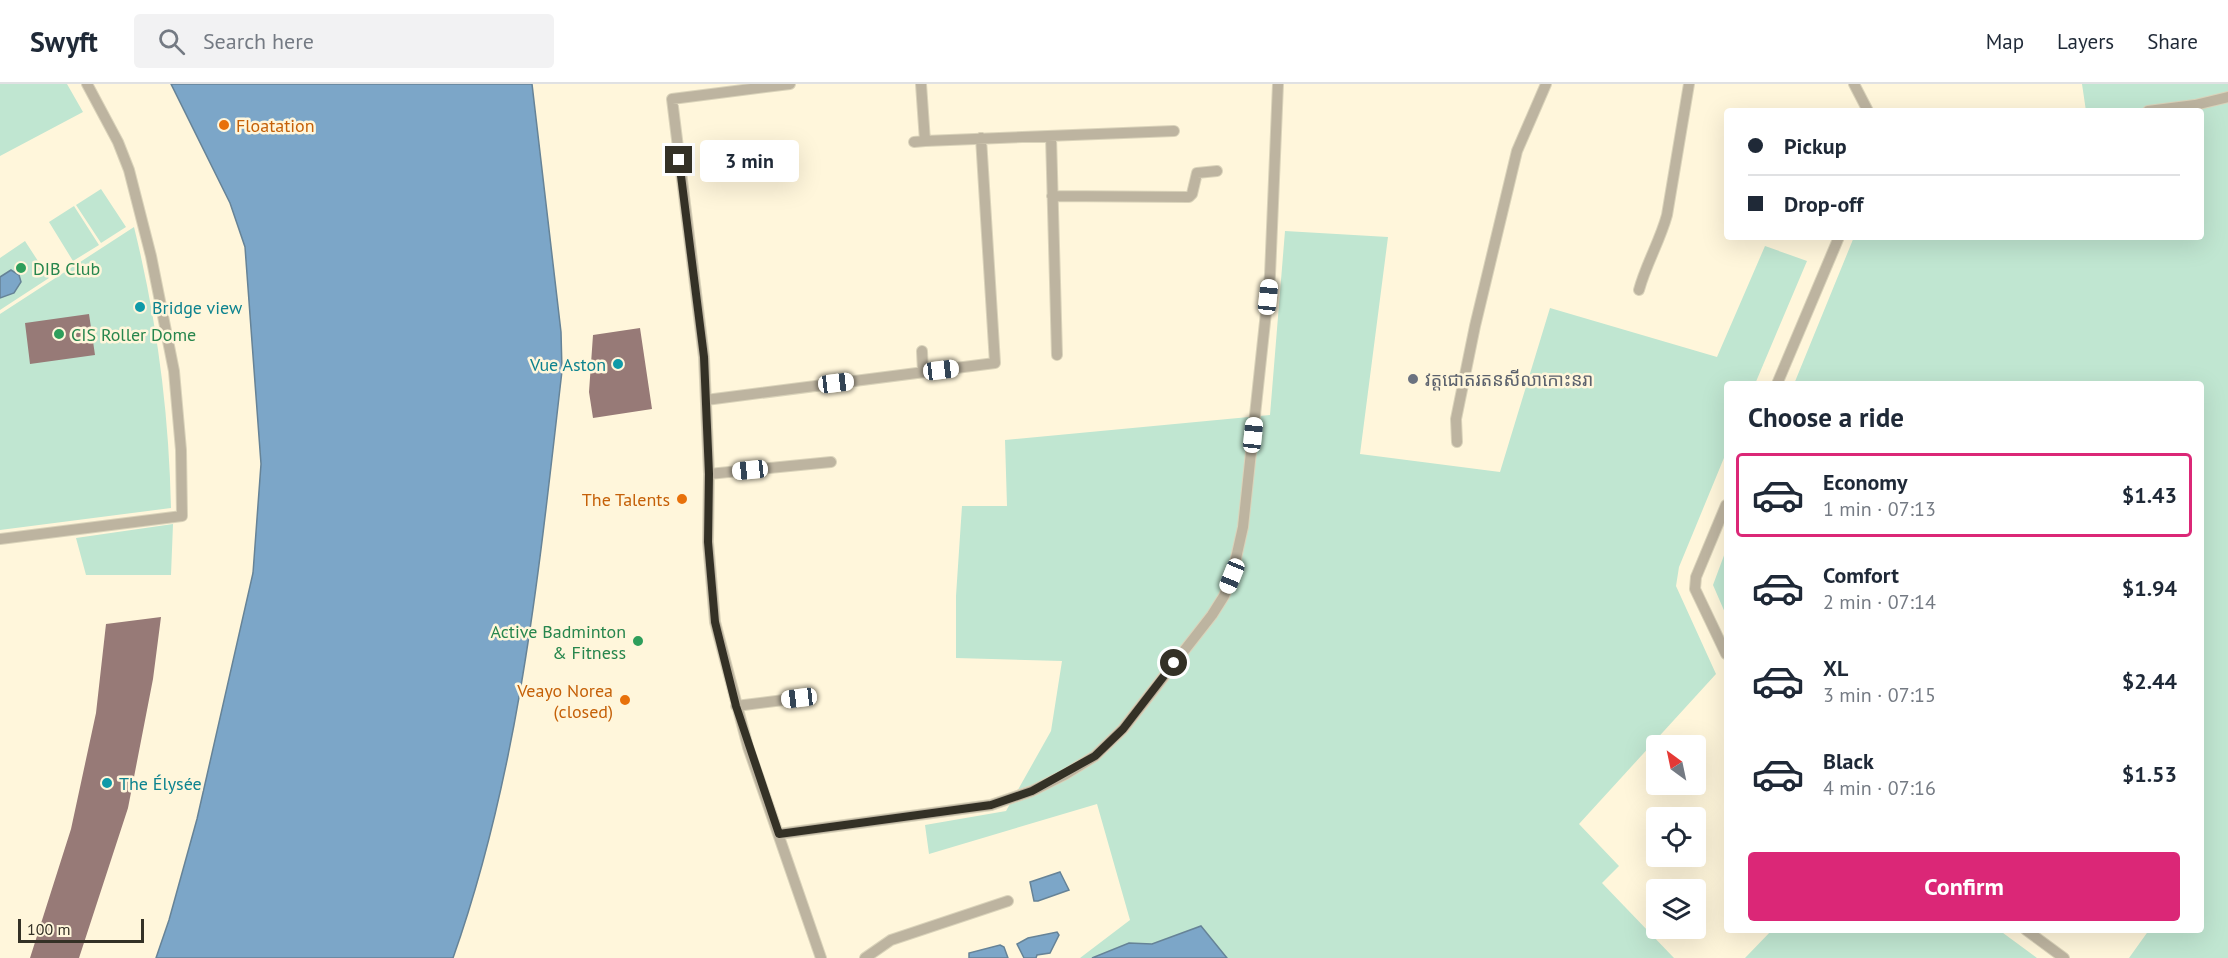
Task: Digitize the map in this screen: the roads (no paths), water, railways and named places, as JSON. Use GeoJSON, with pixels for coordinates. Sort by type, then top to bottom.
{"type":"FeatureCollection","features":[{"type":"Feature","properties":{"kind":"street"},"geometry":{"type":"LineString","coordinates":[[0,539],[182,516],[181,450],[174,371],[152,256],[129,170],[118,142],[87,84]]}},
{"type":"Feature","properties":{"kind":"street"},"geometry":{"type":"LineString","coordinates":[[790,84],[672,99],[704,357],[709,474],[708,542],[712,600],[720,647],[736,706],[821,958]]}},
{"type":"Feature","properties":{"kind":"street"},"geometry":{"type":"LineString","coordinates":[[921,84],[925,141]]}},
{"type":"Feature","properties":{"kind":"street"},"geometry":{"type":"LineString","coordinates":[[779,834],[991,805],[1032,791],[1066,774],[1095,756],[1123,729],[1218,605],[1232,576],[1244,515],[1270,274],[1278,84]]}},
{"type":"Feature","properties":{"kind":"street"},"geometry":{"type":"LineString","coordinates":[[1458,442],[1456,419],[1496,234],[1517,151],[1546,84]]}},
{"type":"Feature","properties":{"kind":"street"},"geometry":{"type":"LineString","coordinates":[[1639,290],[1644,272],[1663,232],[1689,84]]}},
{"type":"Feature","properties":{"kind":"street"},"geometry":{"type":"LineString","coordinates":[[1854,84],[1866,108]]}},
{"type":"Feature","properties":{"kind":"street"},"geometry":{"type":"LineString","coordinates":[[2171,108],[2228,97]]}},
{"type":"Feature","properties":{"kind":"street"},"geometry":{"type":"LineString","coordinates":[[914,142],[1174,131]]}},
{"type":"Feature","properties":{"kind":"street"},"geometry":{"type":"LineString","coordinates":[[1051,136],[1057,355]]}},
{"type":"Feature","properties":{"kind":"street"},"geometry":{"type":"LineString","coordinates":[[706,400],[995,363],[981,138]]}},
{"type":"Feature","properties":{"kind":"street"},"geometry":{"type":"LineString","coordinates":[[1052,196],[1189,197],[1192,194],[1197,173],[1216,171]]}},
{"type":"Feature","properties":{"kind":"street"},"geometry":{"type":"LineString","coordinates":[[1779,381],[1838,240]]}},
{"type":"Feature","properties":{"kind":"street"},"geometry":{"type":"LineString","coordinates":[[922,351],[923,372]]}},
{"type":"Feature","properties":{"kind":"street"},"geometry":{"type":"LineString","coordinates":[[709,474],[831,462]]}},
{"type":"Feature","properties":{"kind":"street"},"geometry":{"type":"LineString","coordinates":[[1724,510],[1696,577],[1695,589],[1724,650]]}},
{"type":"Feature","properties":{"kind":"street"},"geometry":{"type":"LineString","coordinates":[[736,706],[799,698]]}},
{"type":"Feature","properties":{"kind":"street"},"geometry":{"type":"LineString","coordinates":[[865,958],[891,940],[1008,901]]}},
{"type":"Feature","properties":{"kind":"street"},"geometry":{"type":"LineString","coordinates":[[2030,933],[2064,958]]}},
{"type":"Feature","properties":{"kind":"water"},"geometry":{"type":"Polygon","coordinates":[[[171,84],[532,84],[561,332],[562,371],[535,594],[511,741],[476,887],[453,958],[156,958],[197,819],[253,573],[261,464],[245,247],[230,203],[171,84]]]}},
{"type":"Feature","properties":{"kind":"water"},"geometry":{"type":"Polygon","coordinates":[[[11,270],[19,275],[21,282],[14,293],[0,298],[0,277],[11,270]]]}},
{"type":"Feature","properties":{"kind":"water"},"geometry":{"type":"Polygon","coordinates":[[[1060,872],[1069,890],[1034,901],[1030,882],[1060,872]]]}},
{"type":"Feature","properties":{"kind":"water"},"geometry":{"type":"Polygon","coordinates":[[[1201,926],[1227,958],[1092,958],[1129,943],[1152,944],[1201,926]]]}},
{"type":"Feature","properties":{"kind":"water"},"geometry":{"type":"Polygon","coordinates":[[[1057,932],[1059,935],[1050,953],[1037,955],[1036,958],[1024,958],[1017,944],[1028,938],[1057,932]]]}},
{"type":"Feature","properties":{"kind":"water"},"geometry":{"type":"Polygon","coordinates":[[[1000,945],[1004,947],[1008,958],[969,958],[969,953],[1000,945]]]}},
{"type":"Feature","properties":{"kind":"place","name":"Floatation"},"geometry":{"type":"Point","coordinates":[224,125]}},
{"type":"Feature","properties":{"kind":"place","name":"DIB Club"},"geometry":{"type":"Point","coordinates":[21,268]}},
{"type":"Feature","properties":{"kind":"place","name":"Bridge view"},"geometry":{"type":"Point","coordinates":[140,307]}},
{"type":"Feature","properties":{"kind":"place","name":"CIS Roller Dome"},"geometry":{"type":"Point","coordinates":[59,334]}},
{"type":"Feature","properties":{"kind":"place","name":"Vue Aston"},"geometry":{"type":"Point","coordinates":[618,364]}},
{"type":"Feature","properties":{"kind":"place","name":"វត្តជោតរតនសីលាកោះនរា"},"geometry":{"type":"Point","coordinates":[1413,379]}},
{"type":"Feature","properties":{"kind":"place","name":"The Talents"},"geometry":{"type":"Point","coordinates":[682,499]}},
{"type":"Feature","properties":{"kind":"place","name":"Active Badminton & Fitness"},"geometry":{"type":"Point","coordinates":[638,641]}},
{"type":"Feature","properties":{"kind":"place","name":"Veayo Norea (closed)"},"geometry":{"type":"Point","coordinates":[625,700]}},
{"type":"Feature","properties":{"kind":"place","name":"The Élysée"},"geometry":{"type":"Point","coordinates":[107,783]}}]}
